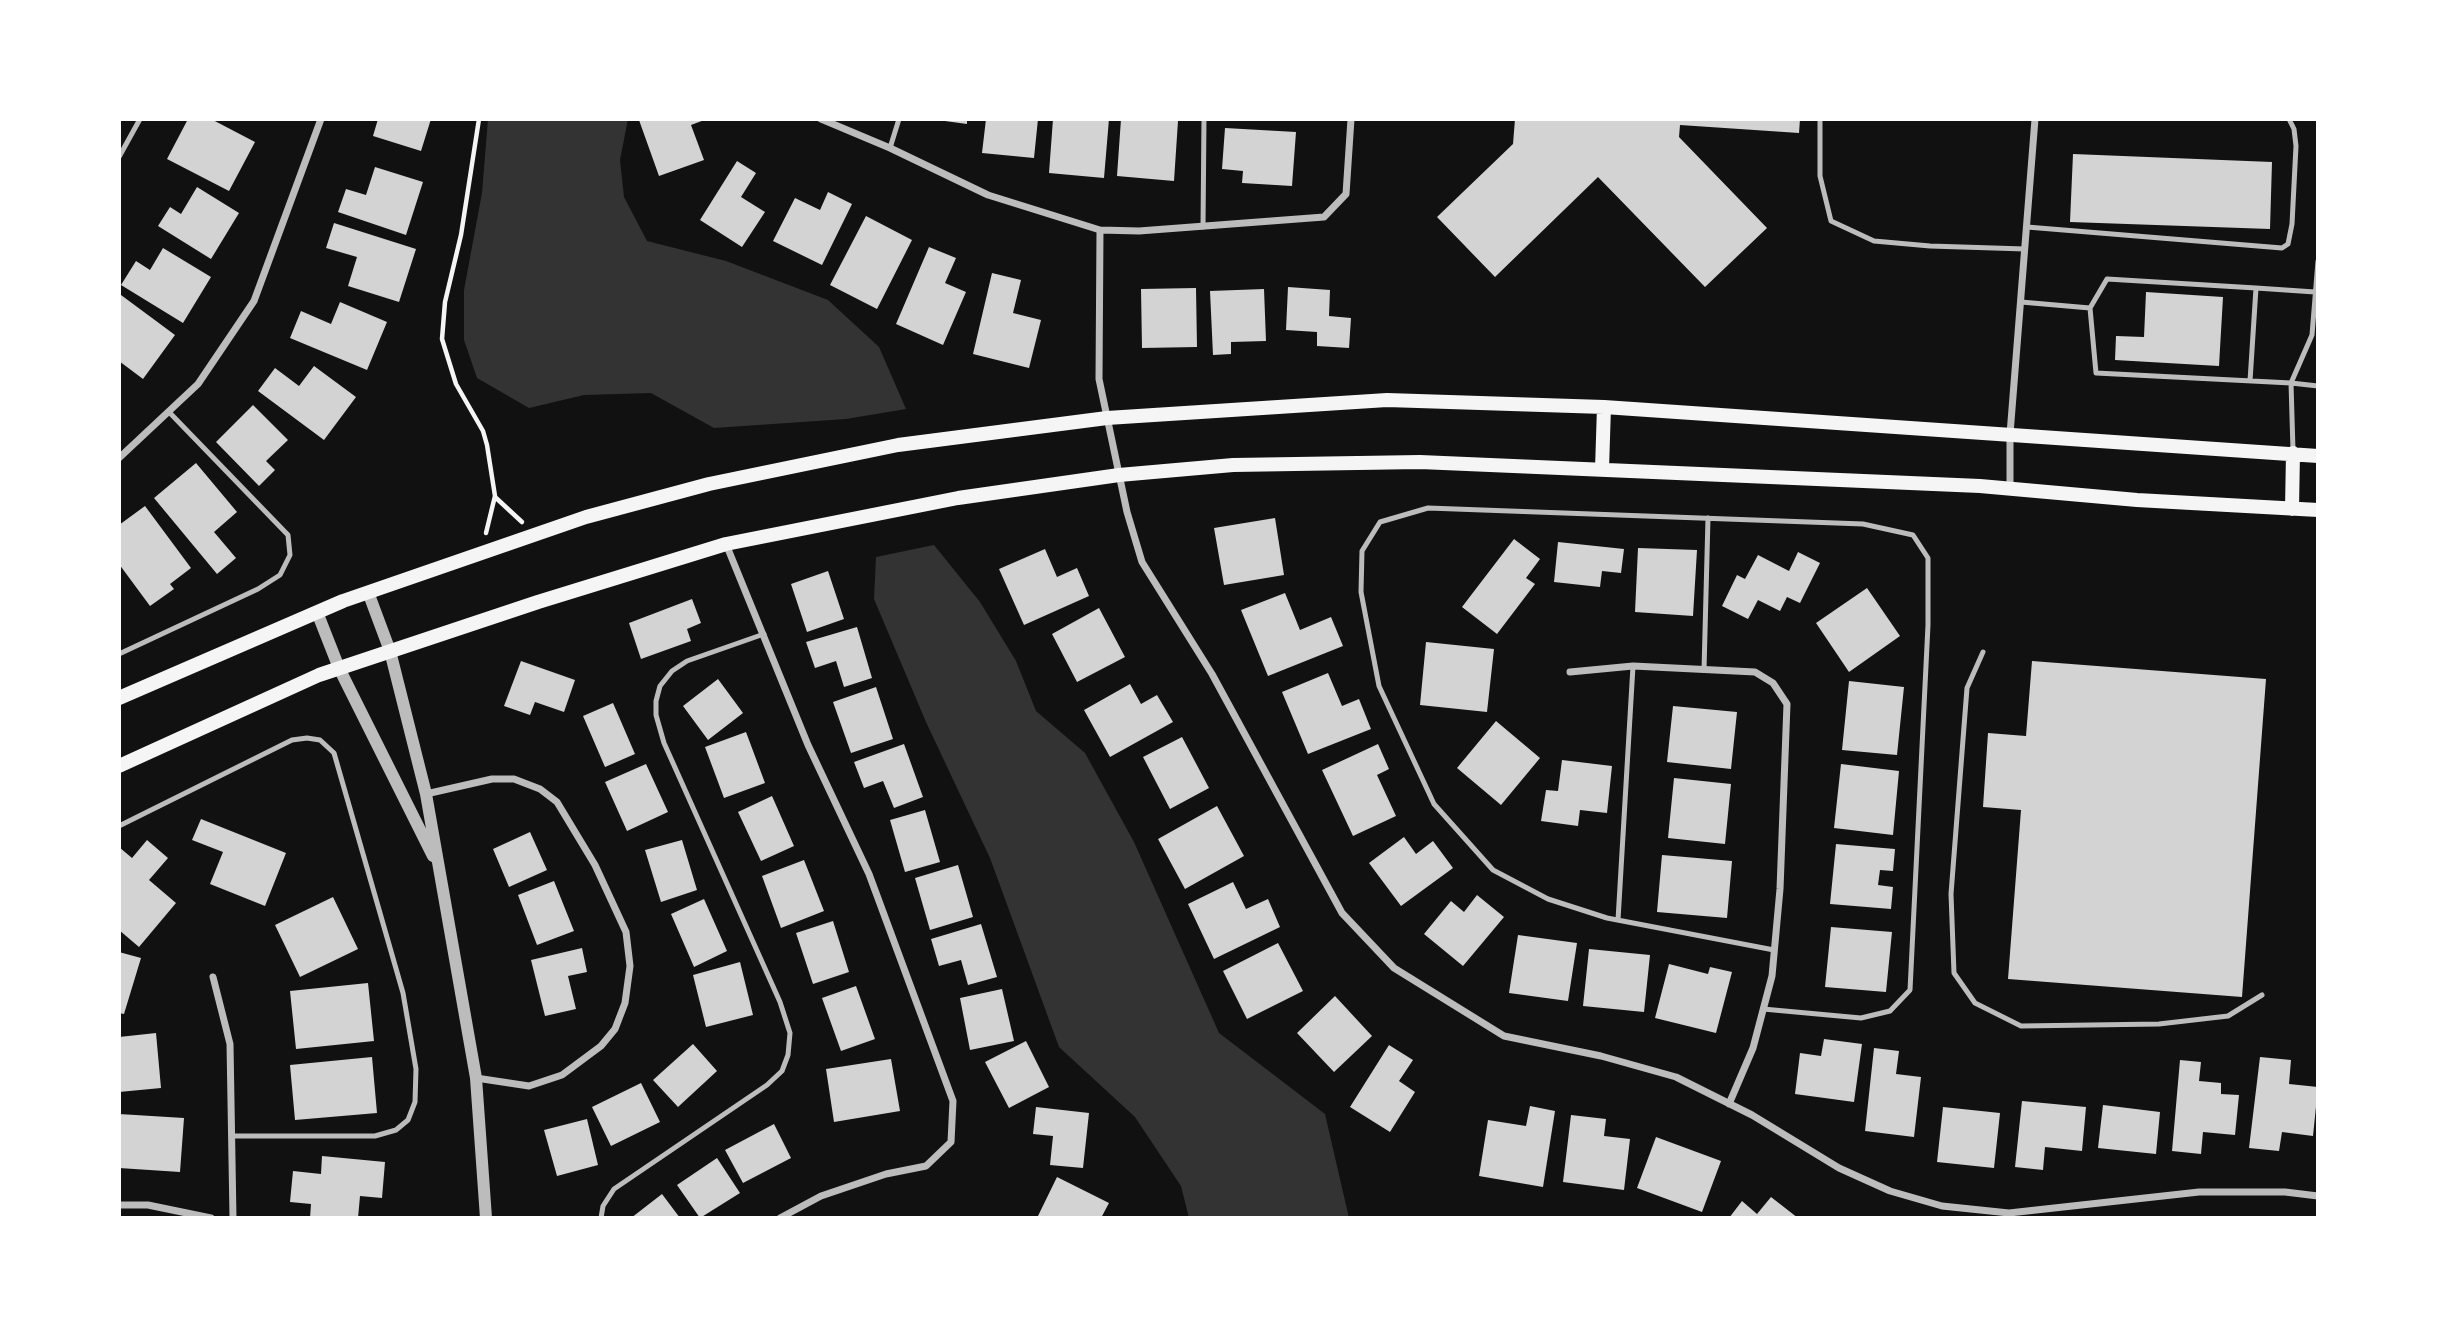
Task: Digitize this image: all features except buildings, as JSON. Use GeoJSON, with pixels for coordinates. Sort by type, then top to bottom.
{"type":"FeatureCollection","features":[{"type":"Feature","properties":{"kind":"main road"},"geometry":{"type":"LineString","coordinates":[[119,698],[368,592],[586,517],[709,484],[898,445],[1107,418],[1387,400],[1604,407],[2318,456]]}},
{"type":"Feature","properties":{"kind":"main road"},"geometry":{"type":"LineString","coordinates":[[1602,469],[1604,407]]}},
{"type":"Feature","properties":{"kind":"main road"},"geometry":{"type":"LineString","coordinates":[[2292,509],[2293,453]]}},
{"type":"Feature","properties":{"kind":"main road"},"geometry":{"type":"LineString","coordinates":[[119,766],[339,668],[726,544],[958,498],[1119,475],[1233,465],[1420,462],[2010,488],[2137,500],[2318,510]]}},
{"type":"Feature","properties":{"kind":"street"},"geometry":{"type":"LineString","coordinates":[[119,458],[198,384],[254,300],[321,119]]}},
{"type":"Feature","properties":{"kind":"street"},"geometry":{"type":"LineString","coordinates":[[821,119],[891,148],[988,195],[1100,230],[1324,217],[1346,194],[1351,119]]}},
{"type":"Feature","properties":{"kind":"street"},"geometry":{"type":"LineString","coordinates":[[2010,488],[2010,434],[2035,119]]}},
{"type":"Feature","properties":{"kind":"street"},"geometry":{"type":"LineString","coordinates":[[1100,230],[1099,379],[1119,475],[1142,562],[1212,674],[1342,912],[1394,968],[1504,1036],[1601,1056],[1676,1077],[1729,1104],[1839,1168],[1889,1191],[1942,1206],[2009,1213],[2199,1192],[2318,1196]]}},
{"type":"Feature","properties":{"kind":"street"},"geometry":{"type":"LineString","coordinates":[[726,544],[808,745],[869,874],[953,1101],[951,1142],[926,1166],[886,1174],[821,1196],[780,1218]]}},
{"type":"Feature","properties":{"kind":"street"},"geometry":{"type":"LineString","coordinates":[[368,592],[390,652],[426,794],[476,1078],[486,1218]]}},
{"type":"Feature","properties":{"kind":"street"},"geometry":{"type":"LineString","coordinates":[[317,612],[339,668],[439,869]]}},
{"type":"Feature","properties":{"kind":"street"},"geometry":{"type":"LineString","coordinates":[[1570,672],[1633,666],[1755,672],[1773,682],[1787,704],[1780,889],[1774,950],[1753,1048],[1729,1104]]}},
{"type":"Feature","properties":{"kind":"street"},"geometry":{"type":"LineString","coordinates":[[426,794],[492,779],[514,779],[540,789],[557,802],[595,865],[626,932],[630,966],[625,1003],[615,1029],[601,1046],[562,1075],[528,1086],[476,1078]]}},
{"type":"Feature","properties":{"kind":"street"},"geometry":{"type":"LineString","coordinates":[[213,977],[230,1044],[233,1218]]}},
{"type":"Feature","properties":{"kind":"street"},"geometry":{"type":"LineString","coordinates":[[119,1205],[148,1205],[211,1218]]}},
{"type":"Feature","properties":{"kind":"lane"},"geometry":{"type":"LineString","coordinates":[[119,157],[140,119]]}},
{"type":"Feature","properties":{"kind":"lane"},"geometry":{"type":"LineString","coordinates":[[891,148],[899,119]]}},
{"type":"Feature","properties":{"kind":"lane"},"geometry":{"type":"LineString","coordinates":[[1203,226],[1204,119]]}},
{"type":"Feature","properties":{"kind":"lane"},"geometry":{"type":"LineString","coordinates":[[1820,119],[1820,176],[1831,221],[1874,241],[2025,249]]}},
{"type":"Feature","properties":{"kind":"lane"},"geometry":{"type":"LineString","coordinates":[[2027,227],[2282,248],[2288,244],[2292,224],[2296,146],[2294,129],[2289,119]]}},
{"type":"Feature","properties":{"kind":"lane"},"geometry":{"type":"LineString","coordinates":[[2293,453],[2291,383],[2312,335],[2318,261]]}},
{"type":"Feature","properties":{"kind":"lane"},"geometry":{"type":"LineString","coordinates":[[2315,292],[2107,279],[2090,308],[2096,373],[2318,386]]}},
{"type":"Feature","properties":{"kind":"lane"},"geometry":{"type":"LineString","coordinates":[[2250,381],[2256,288]]}},
{"type":"Feature","properties":{"kind":"lane"},"geometry":{"type":"LineString","coordinates":[[2021,302],[2090,308]]}},
{"type":"Feature","properties":{"kind":"lane"},"geometry":{"type":"LineString","coordinates":[[119,654],[258,589],[280,575],[290,555],[288,535],[169,412]]}},
{"type":"Feature","properties":{"kind":"lane"},"geometry":{"type":"LineString","coordinates":[[1763,1009],[1861,1018],[1890,1011],[1910,989],[1928,625],[1928,558],[1913,535],[1863,524],[1428,509],[1380,522],[1362,551],[1361,592],[1379,685],[1434,804],[1493,870],[1548,899],[1618,920],[1774,950]]}},
{"type":"Feature","properties":{"kind":"lane"},"geometry":{"type":"LineString","coordinates":[[1704,670],[1708,518]]}},
{"type":"Feature","properties":{"kind":"lane"},"geometry":{"type":"LineString","coordinates":[[601,1218],[603,1206],[614,1189],[767,1085],[782,1072],[788,1055],[790,1033],[780,1002],[664,743],[656,715],[660,686],[672,671],[687,662],[764,634]]}},
{"type":"Feature","properties":{"kind":"lane"},"geometry":{"type":"LineString","coordinates":[[1983,652],[1966,688],[1951,894],[1954,973],[1975,1003],[2021,1026],[2159,1024],[2228,1016],[2262,996]]}},
{"type":"Feature","properties":{"kind":"lane"},"geometry":{"type":"LineString","coordinates":[[1618,920],[1633,666]]}},
{"type":"Feature","properties":{"kind":"lane"},"geometry":{"type":"LineString","coordinates":[[119,825],[292,740],[320,740],[334,753],[403,993],[416,1069],[415,1102],[408,1120],[396,1130],[375,1136],[233,1136]]}},
{"type":"Feature","properties":{"kind":"path"},"geometry":{"type":"LineString","coordinates":[[479,119],[461,235],[445,302],[442,339],[456,384],[484,431],[495,496],[486,534]]}},
{"type":"Feature","properties":{"kind":"path"},"geometry":{"type":"LineString","coordinates":[[495,496],[522,522]]}},
{"type":"Feature","properties":{"kind":"shaded area"},"geometry":{"type":"Polygon","coordinates":[[[488,119],[628,119],[620,160],[624,197],[647,241],[726,261],[828,300],[879,347],[906,409],[846,419],[714,428],[651,393],[584,395],[529,408],[477,378],[464,340],[464,290],[482,193],[488,119]]]}},
{"type":"Feature","properties":{"kind":"shaded area"},"geometry":{"type":"Polygon","coordinates":[[[934,545],[980,602],[1016,661],[1036,711],[1085,753],[1134,842],[1219,1033],[1325,1114],[1349,1218],[1189,1218],[1181,1186],[1135,1117],[1059,1047],[990,858],[926,722],[874,599],[876,557],[934,545]]]}}]}
